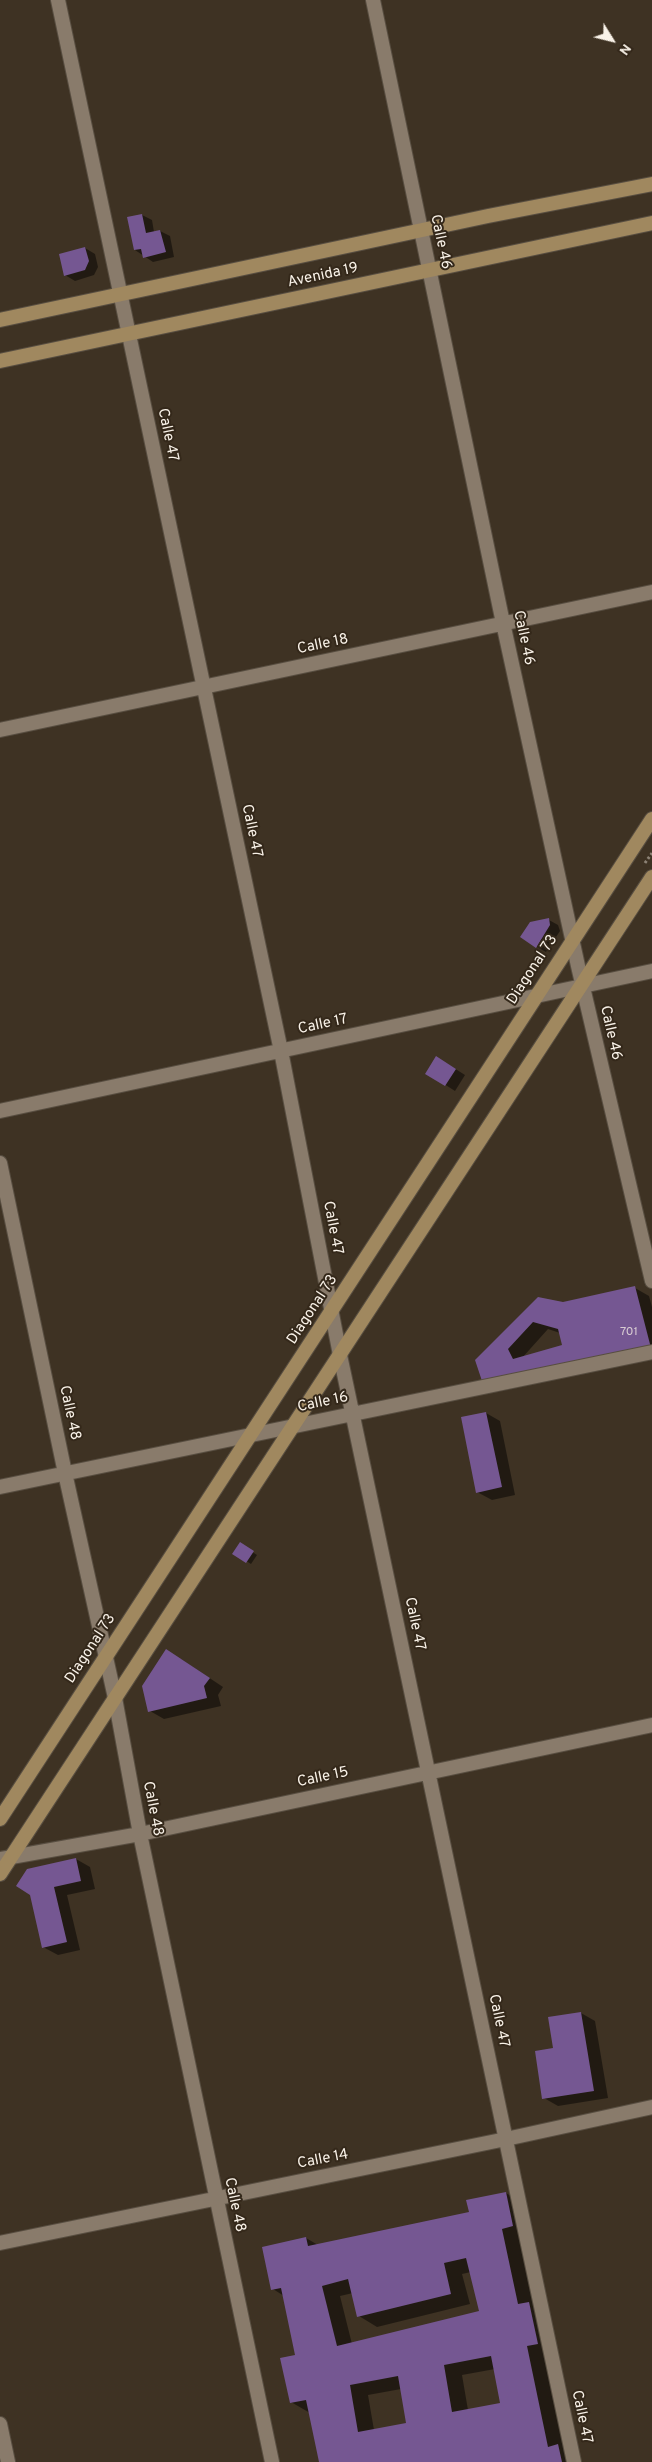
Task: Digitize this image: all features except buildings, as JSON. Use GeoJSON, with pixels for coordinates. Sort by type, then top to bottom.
{"type":"FeatureCollection","features":[{"type":"Feature","properties":{"kind":"main road","name":"Avenida 19"},"geometry":{"type":"LineString","coordinates":[[0,320],[421,230],[652,184]]}},
{"type":"Feature","properties":{"kind":"main road","name":"Avenida 19"},"geometry":{"type":"LineString","coordinates":[[0,361],[652,223]]}},
{"type":"Feature","properties":{"kind":"main road","name":"Diagonal 73"},"geometry":{"type":"LineString","coordinates":[[0,1819],[652,819]]}},
{"type":"Feature","properties":{"kind":"main road"},"geometry":{"type":"LineString","coordinates":[[0,1874],[6,1858],[115,1698],[652,877]]}},
{"type":"Feature","properties":{"kind":"street","name":"Calle 47"},"geometry":{"type":"LineString","coordinates":[[58,0],[281,1051],[331,1312],[574,2462]]}},
{"type":"Feature","properties":{"kind":"street","name":"Calle 46"},"geometry":{"type":"LineString","coordinates":[[373,0],[503,623],[572,940],[652,1281]]}},
{"type":"Feature","properties":{"kind":"street","name":"Calle 18"},"geometry":{"type":"LineString","coordinates":[[0,730],[652,592]]}},
{"type":"Feature","properties":{"kind":"street","name":"Calle 17"},"geometry":{"type":"LineString","coordinates":[[0,1111],[652,971]]}},
{"type":"Feature","properties":{"kind":"street","name":"Calle 48"},"geometry":{"type":"LineString","coordinates":[[0,1163],[65,1473],[115,1698],[140,1834],[272,2462]]}},
{"type":"Feature","properties":{"kind":"street","name":"Calle 16"},"geometry":{"type":"LineString","coordinates":[[0,1487],[652,1352]]}},
{"type":"Feature","properties":{"kind":"street","name":"Calle 15"},"geometry":{"type":"LineString","coordinates":[[6,1858],[140,1834],[652,1725]]}},
{"type":"Feature","properties":{"kind":"street","name":"Calle 14"},"geometry":{"type":"LineString","coordinates":[[0,2243],[506,2139],[652,2107]]}},
{"type":"Feature","properties":{"kind":"street"},"geometry":{"type":"LineString","coordinates":[[0,2424],[8,2462]]}}]}
